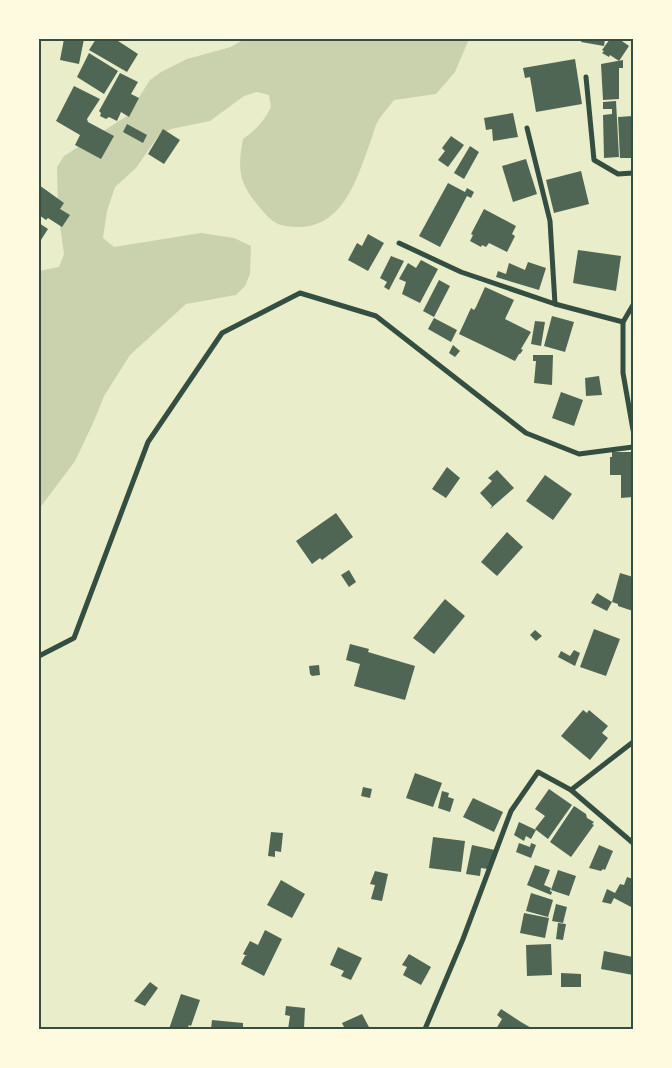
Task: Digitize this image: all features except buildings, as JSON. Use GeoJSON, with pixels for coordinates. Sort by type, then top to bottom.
{"type":"FeatureCollection","features":[{"type":"Feature","properties":{"kind":"street"},"geometry":{"type":"LineString","coordinates":[[586,77],[594,160],[618,174],[633,173]]}},
{"type":"Feature","properties":{"kind":"street"},"geometry":{"type":"LineString","coordinates":[[527,128],[550,221],[555,304]]}},
{"type":"Feature","properties":{"kind":"street"},"geometry":{"type":"LineString","coordinates":[[399,242],[461,272],[555,304],[623,322]]}},
{"type":"Feature","properties":{"kind":"street"},"geometry":{"type":"LineString","coordinates":[[39,656],[74,638],[148,442],[222,333],[300,293],[376,316],[526,433],[579,454],[633,447]]}},
{"type":"Feature","properties":{"kind":"street"},"geometry":{"type":"LineString","coordinates":[[633,305],[623,322],[623,373],[633,430]]}},
{"type":"Feature","properties":{"kind":"street"},"geometry":{"type":"LineString","coordinates":[[571,790],[633,742]]}},
{"type":"Feature","properties":{"kind":"street"},"geometry":{"type":"LineString","coordinates":[[425,1029],[463,940],[511,811],[538,772],[571,790],[633,843]]}},
{"type":"Feature","properties":{"kind":"green space"},"geometry":{"type":"Polygon","coordinates":[[[244,39],[469,39],[455,72],[436,94],[394,100],[377,124],[360,171],[347,198],[328,218],[315,225],[293,227],[277,224],[261,209],[244,184],[240,169],[243,139],[259,125],[271,107],[269,95],[257,92],[244,96],[210,121],[171,129],[159,135],[136,168],[115,187],[107,211],[103,238],[114,247],[201,233],[234,238],[251,246],[250,274],[245,286],[236,295],[186,304],[130,355],[104,396],[75,461],[39,509],[39,271],[59,267],[64,254],[58,211],[57,167],[64,156],[127,116],[150,80],[161,72],[187,59],[231,47],[244,39]]]}}]}
